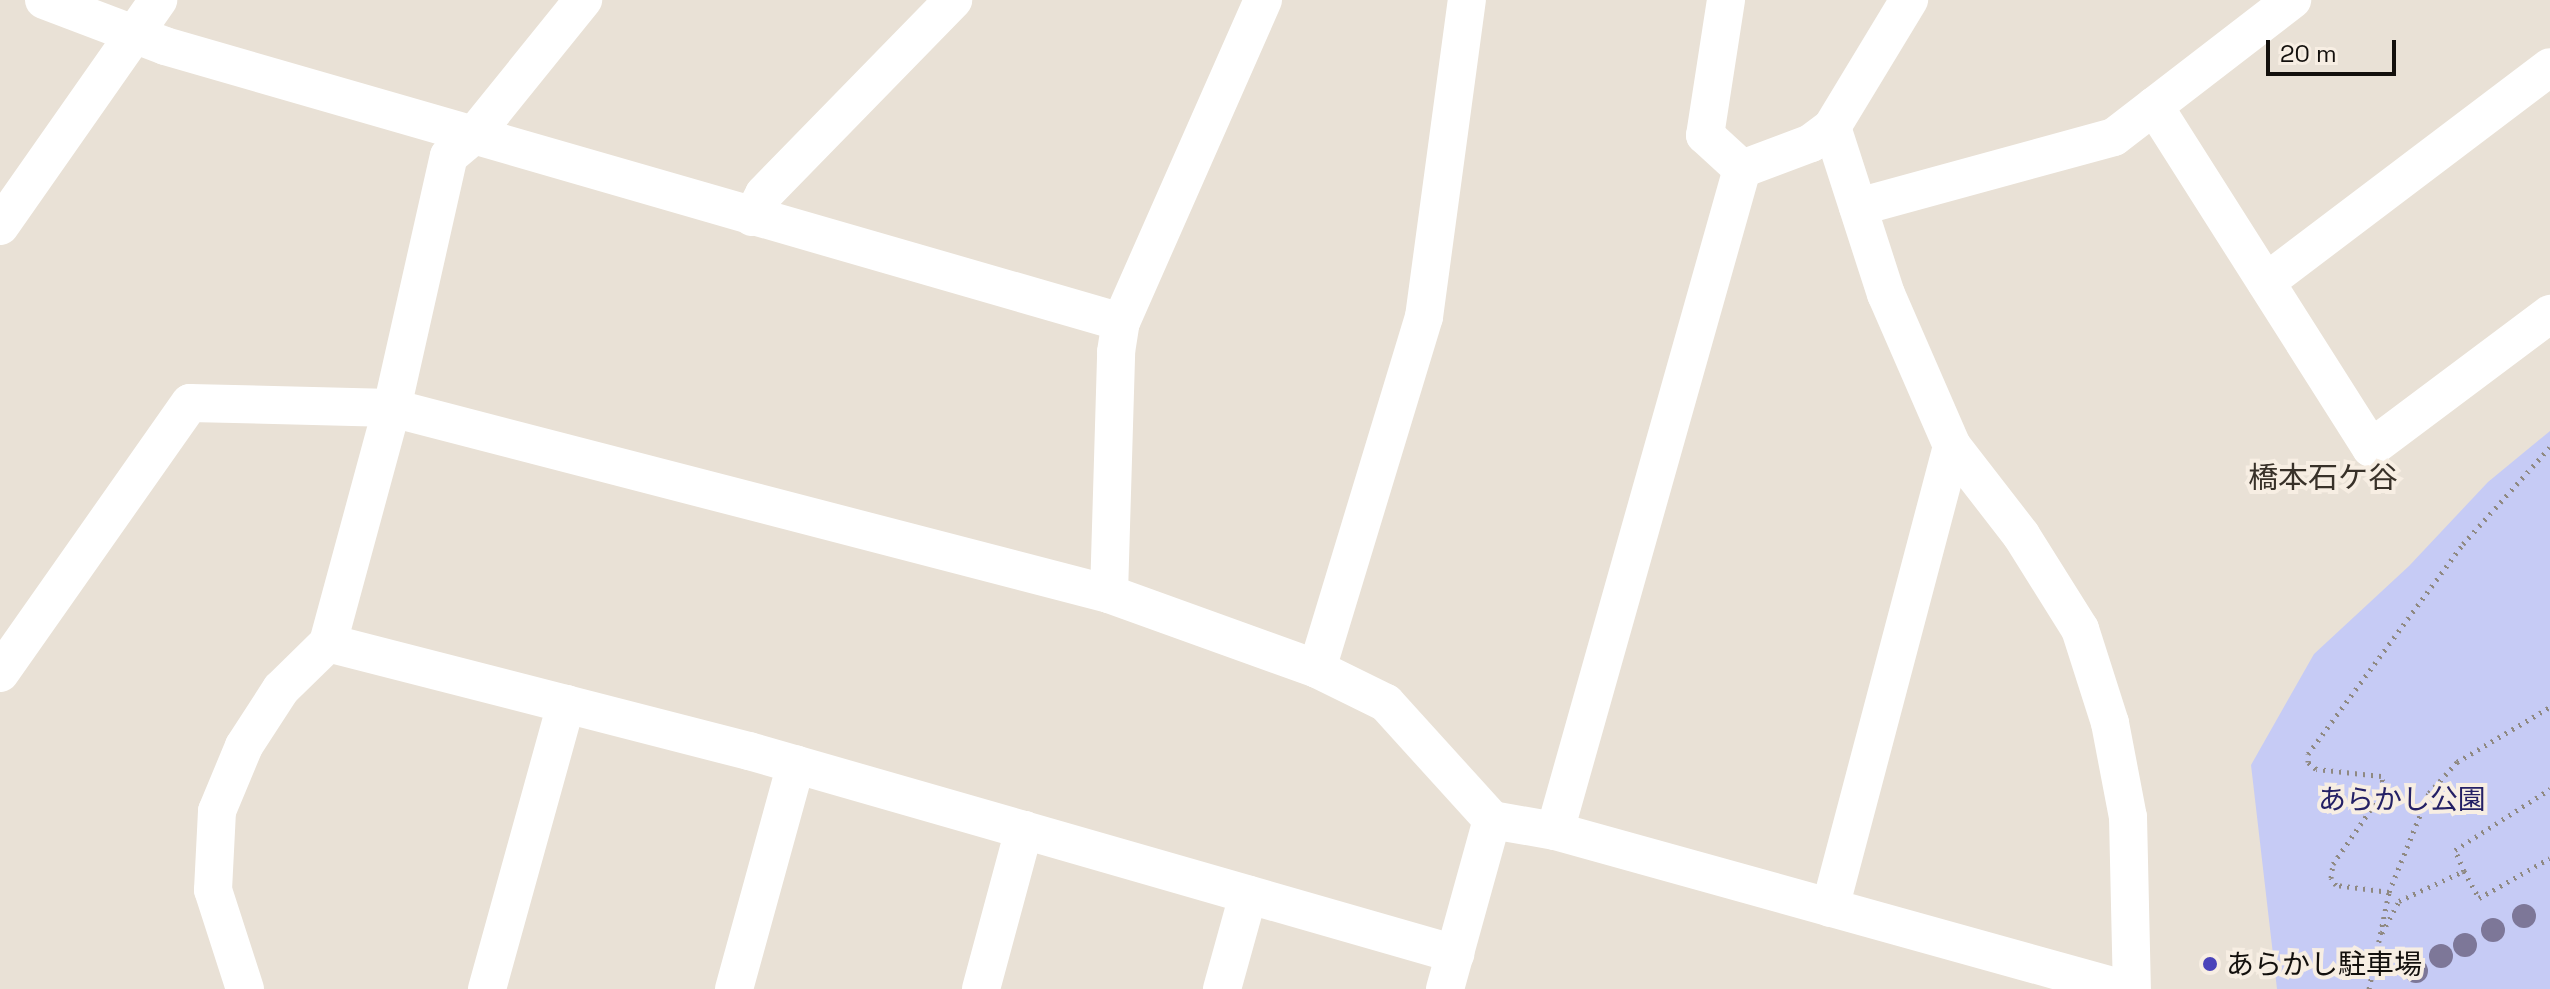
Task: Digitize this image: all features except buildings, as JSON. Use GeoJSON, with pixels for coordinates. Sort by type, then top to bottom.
{"type":"FeatureCollection","features":[{"type":"Feature","properties":{"kind":"street"},"geometry":{"type":"LineString","coordinates":[[44,0],[132,33],[752,217],[1121,322]]}},
{"type":"Feature","properties":{"kind":"street"},"geometry":{"type":"LineString","coordinates":[[0,226],[132,33],[158,0]]}},
{"type":"Feature","properties":{"kind":"street"},"geometry":{"type":"LineString","coordinates":[[245,989],[213,890],[217,811],[244,746],[281,689],[328,643],[392,408],[449,156],[474,135],[583,0]]}},
{"type":"Feature","properties":{"kind":"street"},"geometry":{"type":"LineString","coordinates":[[752,217],[764,194],[953,0]]}},
{"type":"Feature","properties":{"kind":"street"},"geometry":{"type":"LineString","coordinates":[[1109,594],[1116,352],[1121,322],[1263,0]]}},
{"type":"Feature","properties":{"kind":"street"},"geometry":{"type":"LineString","coordinates":[[1317,669],[1424,317],[1467,0]]}},
{"type":"Feature","properties":{"kind":"street"},"geometry":{"type":"LineString","coordinates":[[1726,0],[1705,135],[1742,169]]}},
{"type":"Feature","properties":{"kind":"street"},"geometry":{"type":"LineString","coordinates":[[1742,169],[1811,143],[1832,127],[1909,0]]}},
{"type":"Feature","properties":{"kind":"street"},"geometry":{"type":"LineString","coordinates":[[1858,207],[2114,137],[2292,0]]}},
{"type":"Feature","properties":{"kind":"street"},"geometry":{"type":"LineString","coordinates":[[2266,282],[2550,67]]}},
{"type":"Feature","properties":{"kind":"street"},"geometry":{"type":"LineString","coordinates":[[2154,106],[2371,448],[2550,314]]}},
{"type":"Feature","properties":{"kind":"street"},"geometry":{"type":"LineString","coordinates":[[1832,127],[1886,294],[1952,446],[2021,535],[2080,629],[2110,723],[2128,817],[2132,989]]}},
{"type":"Feature","properties":{"kind":"street"},"geometry":{"type":"LineString","coordinates":[[1555,831],[1742,169]]}},
{"type":"Feature","properties":{"kind":"street"},"geometry":{"type":"LineString","coordinates":[[0,673],[190,403],[392,408],[1109,594],[1317,669],[1386,703],[1492,820],[1555,831],[2123,989]]}},
{"type":"Feature","properties":{"kind":"street"},"geometry":{"type":"LineString","coordinates":[[1830,908],[1952,446]]}},
{"type":"Feature","properties":{"kind":"street"},"geometry":{"type":"LineString","coordinates":[[328,643],[796,764],[1248,895],[1450,972],[1492,820]]}},
{"type":"Feature","properties":{"kind":"street"},"geometry":{"type":"LineString","coordinates":[[487,989],[566,704]]}},
{"type":"Feature","properties":{"kind":"street"},"geometry":{"type":"LineString","coordinates":[[734,989],[796,764]]}},
{"type":"Feature","properties":{"kind":"street"},"geometry":{"type":"LineString","coordinates":[[981,989],[1024,830]]}},
{"type":"Feature","properties":{"kind":"street"},"geometry":{"type":"LineString","coordinates":[[1222,989],[1248,895]]}},
{"type":"Feature","properties":{"kind":"path"},"geometry":{"type":"LineString","coordinates":[[2389,892],[2336,885],[2331,878],[2333,864],[2385,789],[2381,776],[2316,769],[2308,762],[2308,754],[2463,544],[2550,447]]}},
{"type":"Feature","properties":{"kind":"path"},"geometry":{"type":"LineString","coordinates":[[2369,989],[2389,892],[2419,812],[2440,776],[2550,707]]}},
{"type":"Feature","properties":{"kind":"path"},"geometry":{"type":"LineString","coordinates":[[2550,789],[2455,850],[2479,898],[2550,858]]}},
{"type":"Feature","properties":{"kind":"path"},"geometry":{"type":"LineString","coordinates":[[2379,938],[2399,901],[2464,871]]}},
{"type":"Feature","properties":{"kind":"green space","name":"あらかし公園"},"geometry":{"type":"Polygon","coordinates":[[[2550,431],[2550,989],[2277,989],[2251,765],[2314,654],[2409,566],[2488,482],[2550,431]]]}},
{"type":"Feature","properties":{"kind":"place","name":"あらかし駐車場"},"geometry":{"type":"Point","coordinates":[2210,964]}},
{"type":"Feature","properties":{"kind":"district","name":"橋本石ケ谷"},"geometry":{"type":"Point","coordinates":[2323,478]}}]}
